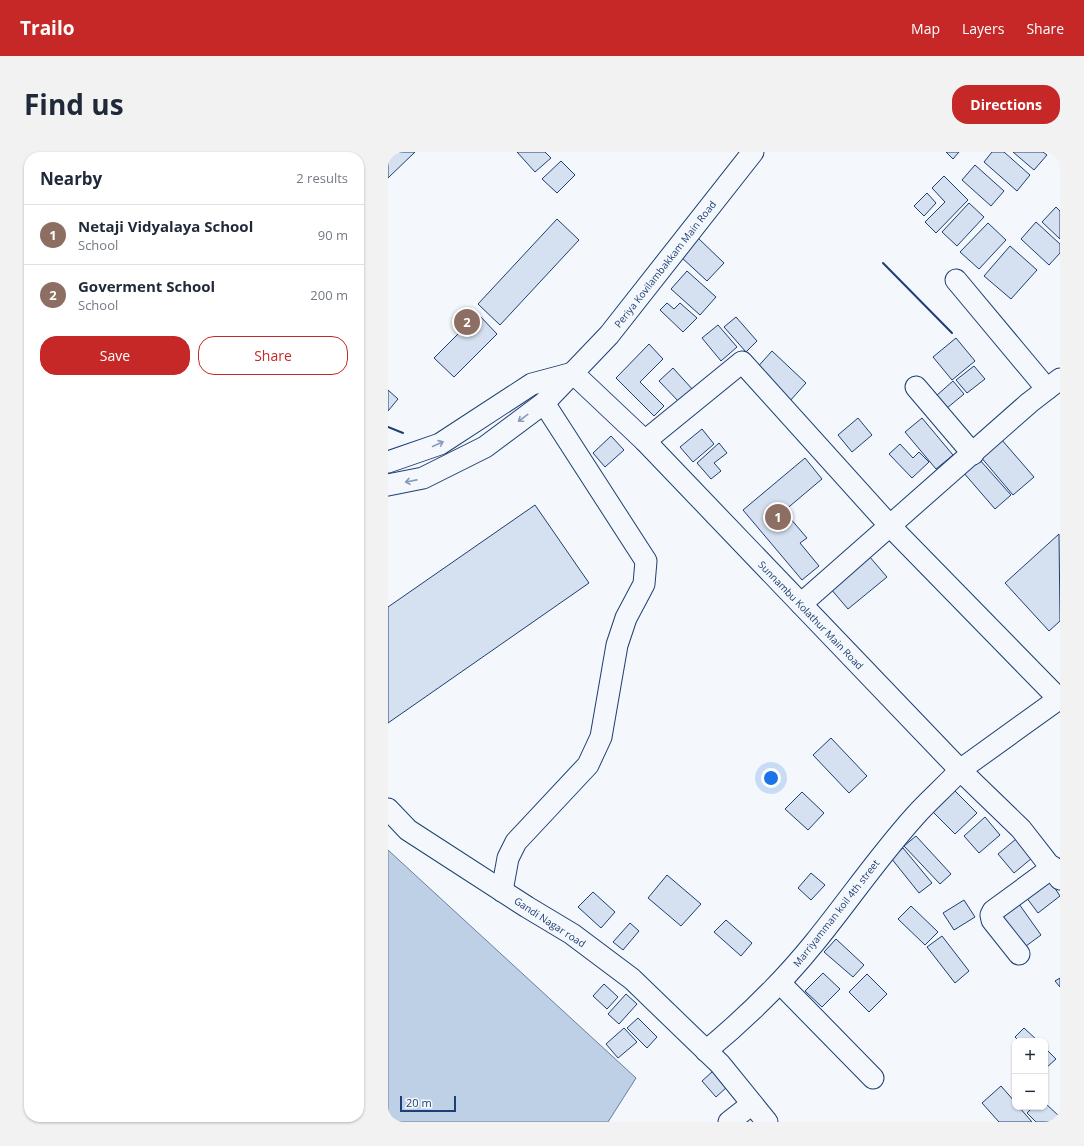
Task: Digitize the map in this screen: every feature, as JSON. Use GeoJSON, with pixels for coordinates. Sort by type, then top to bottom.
{"type":"FeatureCollection","features":[{"type":"Feature","properties":{"kind":"street","name":"Periya Kovilambakkam Main Road"},"geometry":{"type":"LineString","coordinates":[[573,373],[609,335],[753,152]]}},
{"type":"Feature","properties":{"kind":"street"},"geometry":{"type":"LineString","coordinates":[[801,604],[1054,384],[956,280]]}},
{"type":"Feature","properties":{"kind":"street"},"geometry":{"type":"LineString","coordinates":[[645,441],[742,362],[890,526],[1059,699],[960,770]]}},
{"type":"Feature","properties":{"kind":"street"},"geometry":{"type":"LineString","coordinates":[[388,485],[423,478],[485,447],[544,403],[573,373]]}},
{"type":"Feature","properties":{"kind":"street"},"geometry":{"type":"LineString","coordinates":[[388,462],[440,444],[532,384],[573,373]]}},
{"type":"Feature","properties":{"kind":"street","name":"Sunnambu Kolathur Main Road"},"geometry":{"type":"LineString","coordinates":[[573,373],[645,441],[960,770],[1021,829],[1056,873]]}},
{"type":"Feature","properties":{"kind":"street"},"geometry":{"type":"LineString","coordinates":[[916,387],[973,454]]}},
{"type":"Feature","properties":{"kind":"street"},"geometry":{"type":"LineString","coordinates":[[502,891],[508,858],[516,842],[588,765],[601,738],[617,645],[626,618],[644,584],[645,576],[646,562],[544,403]]}},
{"type":"Feature","properties":{"kind":"street","name":"Marriyamman koil 4th street"},"geometry":{"type":"LineString","coordinates":[[713,1058],[814,943],[848,897],[916,815],[960,770]]}},
{"type":"Feature","properties":{"kind":"street","name":"Gandi Nagar road"},"geometry":{"type":"LineString","coordinates":[[388,809],[408,830],[572,934],[632,979],[713,1058],[767,1122]]}},
{"type":"Feature","properties":{"kind":"street"},"geometry":{"type":"LineString","coordinates":[[1019,954],[992,920],[991,915],[993,911],[1056,873]]}},
{"type":"Feature","properties":{"kind":"street"},"geometry":{"type":"LineString","coordinates":[[780,983],[873,1078]]}},
{"type":"Feature","properties":{"kind":"street"},"geometry":{"type":"LineString","coordinates":[[729,1122],[752,1104]]}},
{"type":"Feature","properties":{"kind":"water"},"geometry":{"type":"Polygon","coordinates":[[[388,850],[636,1078],[608,1122],[388,1122],[388,850]]]}},
{"type":"Feature","properties":{"kind":"building"},"geometry":{"type":"Polygon","coordinates":[[[388,152],[415,152],[388,178],[388,152]]]}},
{"type":"Feature","properties":{"kind":"building"},"geometry":{"type":"Polygon","coordinates":[[[517,152],[545,152],[551,158],[535,172],[517,152]]]}},
{"type":"Feature","properties":{"kind":"building"},"geometry":{"type":"Polygon","coordinates":[[[946,152],[959,152],[953,159],[946,152]]]}},
{"type":"Feature","properties":{"kind":"building"},"geometry":{"type":"Polygon","coordinates":[[[992,152],[1004,152],[1030,175],[1017,191],[984,162],[992,152]]]}},
{"type":"Feature","properties":{"kind":"building"},"geometry":{"type":"Polygon","coordinates":[[[1013,152],[1043,152],[1047,155],[1034,170],[1013,152]]]}},
{"type":"Feature","properties":{"kind":"building"},"geometry":{"type":"Polygon","coordinates":[[[561,161],[575,175],[557,193],[542,179],[561,161]]]}},
{"type":"Feature","properties":{"kind":"building"},"geometry":{"type":"Polygon","coordinates":[[[975,165],[1004,191],[991,206],[962,180],[975,165]]]}},
{"type":"Feature","properties":{"kind":"building"},"geometry":{"type":"Polygon","coordinates":[[[944,176],[968,200],[936,233],[925,222],[945,202],[932,188],[944,176]]]}},
{"type":"Feature","properties":{"kind":"building"},"geometry":{"type":"Polygon","coordinates":[[[927,193],[936,203],[924,216],[914,206],[927,193]]]}},
{"type":"Feature","properties":{"kind":"building"},"geometry":{"type":"Polygon","coordinates":[[[969,203],[984,217],[957,246],[942,232],[969,203]]]}},
{"type":"Feature","properties":{"kind":"building"},"geometry":{"type":"Polygon","coordinates":[[[1056,207],[1060,211],[1060,239],[1042,222],[1056,207]]]}},
{"type":"Feature","properties":{"kind":"building"},"geometry":{"type":"Polygon","coordinates":[[[557,219],[579,240],[500,325],[478,304],[557,219]]]}},
{"type":"Feature","properties":{"kind":"building"},"geometry":{"type":"Polygon","coordinates":[[[1036,222],[1060,244],[1060,253],[1049,265],[1021,239],[1036,222]]]}},
{"type":"Feature","properties":{"kind":"building"},"geometry":{"type":"Polygon","coordinates":[[[988,223],[1006,240],[979,269],[960,252],[988,223]]]}},
{"type":"Feature","properties":{"kind":"building"},"geometry":{"type":"Polygon","coordinates":[[[698,238],[724,263],[707,281],[680,256],[698,238]]]}},
{"type":"Feature","properties":{"kind":"building"},"geometry":{"type":"Polygon","coordinates":[[[1010,246],[1037,270],[1011,299],[984,276],[1010,246]]]}},
{"type":"Feature","properties":{"kind":"building"},"geometry":{"type":"Polygon","coordinates":[[[687,271],[716,297],[700,315],[671,289],[687,271]]]}},
{"type":"Feature","properties":{"kind":"building"},"geometry":{"type":"Polygon","coordinates":[[[667,303],[674,309],[680,303],[697,318],[683,332],[660,310],[667,303]]]}},
{"type":"Feature","properties":{"kind":"building"},"geometry":{"type":"Polygon","coordinates":[[[478,314],[497,334],[454,377],[434,358],[478,314]]]}},
{"type":"Feature","properties":{"kind":"building"},"geometry":{"type":"Polygon","coordinates":[[[736,317],[757,341],[746,352],[724,327],[736,317]]]}},
{"type":"Feature","properties":{"kind":"building"},"geometry":{"type":"Polygon","coordinates":[[[718,325],[737,347],[721,361],[702,338],[718,325]]]}},
{"type":"Feature","properties":{"kind":"building"},"geometry":{"type":"Polygon","coordinates":[[[956,338],[975,361],[952,380],[933,357],[956,338]]]}},
{"type":"Feature","properties":{"kind":"building"},"geometry":{"type":"Polygon","coordinates":[[[649,344],[663,359],[640,382],[664,406],[654,416],[616,378],[649,344]]]}},
{"type":"Feature","properties":{"kind":"building"},"geometry":{"type":"Polygon","coordinates":[[[772,351],[806,383],[789,402],[754,371],[772,351]]]}},
{"type":"Feature","properties":{"kind":"building"},"geometry":{"type":"Polygon","coordinates":[[[974,366],[985,379],[967,393],[956,380],[974,366]]]}},
{"type":"Feature","properties":{"kind":"building"},"geometry":{"type":"Polygon","coordinates":[[[673,368],[694,391],[681,404],[659,381],[673,368]]]}},
{"type":"Feature","properties":{"kind":"building"},"geometry":{"type":"Polygon","coordinates":[[[953,381],[964,394],[947,408],[936,396],[953,381]]]}},
{"type":"Feature","properties":{"kind":"building"},"geometry":{"type":"Polygon","coordinates":[[[388,390],[398,399],[388,411],[388,390]]]}},
{"type":"Feature","properties":{"kind":"building"},"geometry":{"type":"Polygon","coordinates":[[[858,418],[872,435],[852,452],[838,435],[858,418]]]}},
{"type":"Feature","properties":{"kind":"building"},"geometry":{"type":"Polygon","coordinates":[[[922,418],[953,455],[936,469],[905,432],[922,418]]]}},
{"type":"Feature","properties":{"kind":"building"},"geometry":{"type":"Polygon","coordinates":[[[702,429],[714,444],[693,462],[680,447],[702,429]]]}},
{"type":"Feature","properties":{"kind":"building"},"geometry":{"type":"Polygon","coordinates":[[[611,436],[624,450],[605,467],[593,453],[611,436]]]}},
{"type":"Feature","properties":{"kind":"building"},"geometry":{"type":"Polygon","coordinates":[[[1001,439],[1034,477],[1013,495],[980,456],[1001,439]]]}},
{"type":"Feature","properties":{"kind":"building"},"geometry":{"type":"Polygon","coordinates":[[[719,443],[727,453],[714,463],[721,471],[711,479],[697,463],[719,443]]]}},
{"type":"Feature","properties":{"kind":"building"},"geometry":{"type":"Polygon","coordinates":[[[900,444],[913,458],[919,452],[929,462],[912,478],[889,454],[900,444]]]}},
{"type":"Feature","properties":{"kind":"building"},"geometry":{"type":"Polygon","coordinates":[[[805,458],[822,479],[784,511],[807,538],[800,543],[819,566],[802,580],[743,510],[805,458]]]}},
{"type":"Feature","properties":{"kind":"building"},"geometry":{"type":"Polygon","coordinates":[[[979,459],[1011,495],[995,509],[963,472],[979,459]]]}},
{"type":"Feature","properties":{"kind":"building"},"geometry":{"type":"Polygon","coordinates":[[[535,505],[589,583],[388,723],[388,607],[535,505]]]}},
{"type":"Feature","properties":{"kind":"building"},"geometry":{"type":"Polygon","coordinates":[[[1059,534],[1060,621],[1049,631],[1005,583],[1059,534]]]}},
{"type":"Feature","properties":{"kind":"building"},"geometry":{"type":"Polygon","coordinates":[[[869,556],[887,577],[848,609],[830,588],[869,556]]]}},
{"type":"Feature","properties":{"kind":"building"},"geometry":{"type":"Polygon","coordinates":[[[831,738],[867,776],[849,793],[813,755],[831,738]]]}},
{"type":"Feature","properties":{"kind":"building"},"geometry":{"type":"Polygon","coordinates":[[[954,790],[977,813],[955,834],[932,811],[954,790]]]}},
{"type":"Feature","properties":{"kind":"building"},"geometry":{"type":"Polygon","coordinates":[[[802,792],[824,813],[808,830],[785,809],[802,792]]]}},
{"type":"Feature","properties":{"kind":"building"},"geometry":{"type":"Polygon","coordinates":[[[985,817],[1000,835],[979,853],[964,836],[985,817]]]}},
{"type":"Feature","properties":{"kind":"building"},"geometry":{"type":"Polygon","coordinates":[[[916,836],[951,874],[940,884],[904,846],[916,836]]]}},
{"type":"Feature","properties":{"kind":"building"},"geometry":{"type":"Polygon","coordinates":[[[1016,839],[1032,858],[1014,873],[998,854],[1016,839]]]}},
{"type":"Feature","properties":{"kind":"building"},"geometry":{"type":"Polygon","coordinates":[[[903,848],[932,883],[919,893],[891,858],[903,848]]]}},
{"type":"Feature","properties":{"kind":"building"},"geometry":{"type":"Polygon","coordinates":[[[811,873],[825,885],[811,900],[798,888],[811,873]]]}},
{"type":"Feature","properties":{"kind":"building"},"geometry":{"type":"Polygon","coordinates":[[[667,875],[701,904],[681,926],[648,898],[667,875]]]}},
{"type":"Feature","properties":{"kind":"building"},"geometry":{"type":"Polygon","coordinates":[[[1049,879],[1060,896],[1038,913],[1026,897],[1049,879]]]}},
{"type":"Feature","properties":{"kind":"building"},"geometry":{"type":"Polygon","coordinates":[[[593,892],[615,912],[601,928],[578,907],[593,892]]]}},
{"type":"Feature","properties":{"kind":"building"},"geometry":{"type":"Polygon","coordinates":[[[964,900],[975,917],[954,930],[943,913],[964,900]]]}},
{"type":"Feature","properties":{"kind":"building"},"geometry":{"type":"Polygon","coordinates":[[[1019,904],[1041,935],[1022,949],[998,919],[1019,904]]]}},
{"type":"Feature","properties":{"kind":"building"},"geometry":{"type":"Polygon","coordinates":[[[911,906],[938,932],[925,945],[898,919],[911,906]]]}},
{"type":"Feature","properties":{"kind":"building"},"geometry":{"type":"Polygon","coordinates":[[[726,920],[752,943],[741,956],[714,932],[726,920]]]}},
{"type":"Feature","properties":{"kind":"building"},"geometry":{"type":"Polygon","coordinates":[[[630,923],[639,931],[623,950],[613,942],[630,923]]]}},
{"type":"Feature","properties":{"kind":"building"},"geometry":{"type":"Polygon","coordinates":[[[942,936],[969,971],[955,983],[927,947],[942,936]]]}},
{"type":"Feature","properties":{"kind":"building"},"geometry":{"type":"Polygon","coordinates":[[[836,939],[864,965],[853,977],[824,952],[836,939]]]}},
{"type":"Feature","properties":{"kind":"building"},"geometry":{"type":"Polygon","coordinates":[[[823,973],[840,989],[822,1007],[805,991],[823,973]]]}},
{"type":"Feature","properties":{"kind":"building"},"geometry":{"type":"Polygon","coordinates":[[[867,974],[887,994],[869,1012],[849,992],[867,974]]]}},
{"type":"Feature","properties":{"kind":"building"},"geometry":{"type":"Polygon","coordinates":[[[1060,978],[1060,987],[1055,981],[1060,978]]]}},
{"type":"Feature","properties":{"kind":"building"},"geometry":{"type":"Polygon","coordinates":[[[604,984],[618,997],[607,1009],[593,996],[604,984]]]}},
{"type":"Feature","properties":{"kind":"building"},"geometry":{"type":"Polygon","coordinates":[[[626,994],[637,1004],[619,1024],[608,1014],[626,994]]]}},
{"type":"Feature","properties":{"kind":"building"},"geometry":{"type":"Polygon","coordinates":[[[638,1018],[657,1037],[647,1048],[627,1028],[638,1018]]]}},
{"type":"Feature","properties":{"kind":"building"},"geometry":{"type":"Polygon","coordinates":[[[624,1028],[637,1042],[618,1058],[606,1044],[624,1028]]]}},
{"type":"Feature","properties":{"kind":"building"},"geometry":{"type":"Polygon","coordinates":[[[1024,1028],[1035,1038],[1016,1038],[1015,1037],[1024,1028]]]}},
{"type":"Feature","properties":{"kind":"building"},"geometry":{"type":"Polygon","coordinates":[[[1048,1051],[1056,1059],[1048,1066],[1048,1051]]]}},
{"type":"Feature","properties":{"kind":"building"},"geometry":{"type":"Polygon","coordinates":[[[713,1071],[727,1087],[716,1097],[702,1081],[713,1071]]]}},
{"type":"Feature","properties":{"kind":"building"},"geometry":{"type":"Polygon","coordinates":[[[1001,1086],[1012,1099],[1012,1110],[1022,1110],[1032,1122],[999,1122],[982,1103],[1001,1086]]]}},
{"type":"Feature","properties":{"kind":"building"},"geometry":{"type":"Polygon","coordinates":[[[1048,1106],[1060,1117],[1060,1122],[1036,1122],[1027,1113],[1030,1110],[1048,1110],[1048,1106]]]}},
{"type":"Feature","properties":{"kind":"wall"},"geometry":{"type":"LineString","coordinates":[[883,263],[952,333]]}},
{"type":"Feature","properties":{"kind":"wall"},"geometry":{"type":"LineString","coordinates":[[388,427],[403,433]]}},
{"type":"Feature","properties":{"kind":"place","name":"Goverment School"},"geometry":{"type":"Point","coordinates":[467,322]}},
{"type":"Feature","properties":{"kind":"place","name":"Netaji Vidyalaya School"},"geometry":{"type":"Point","coordinates":[778,517]}}]}
